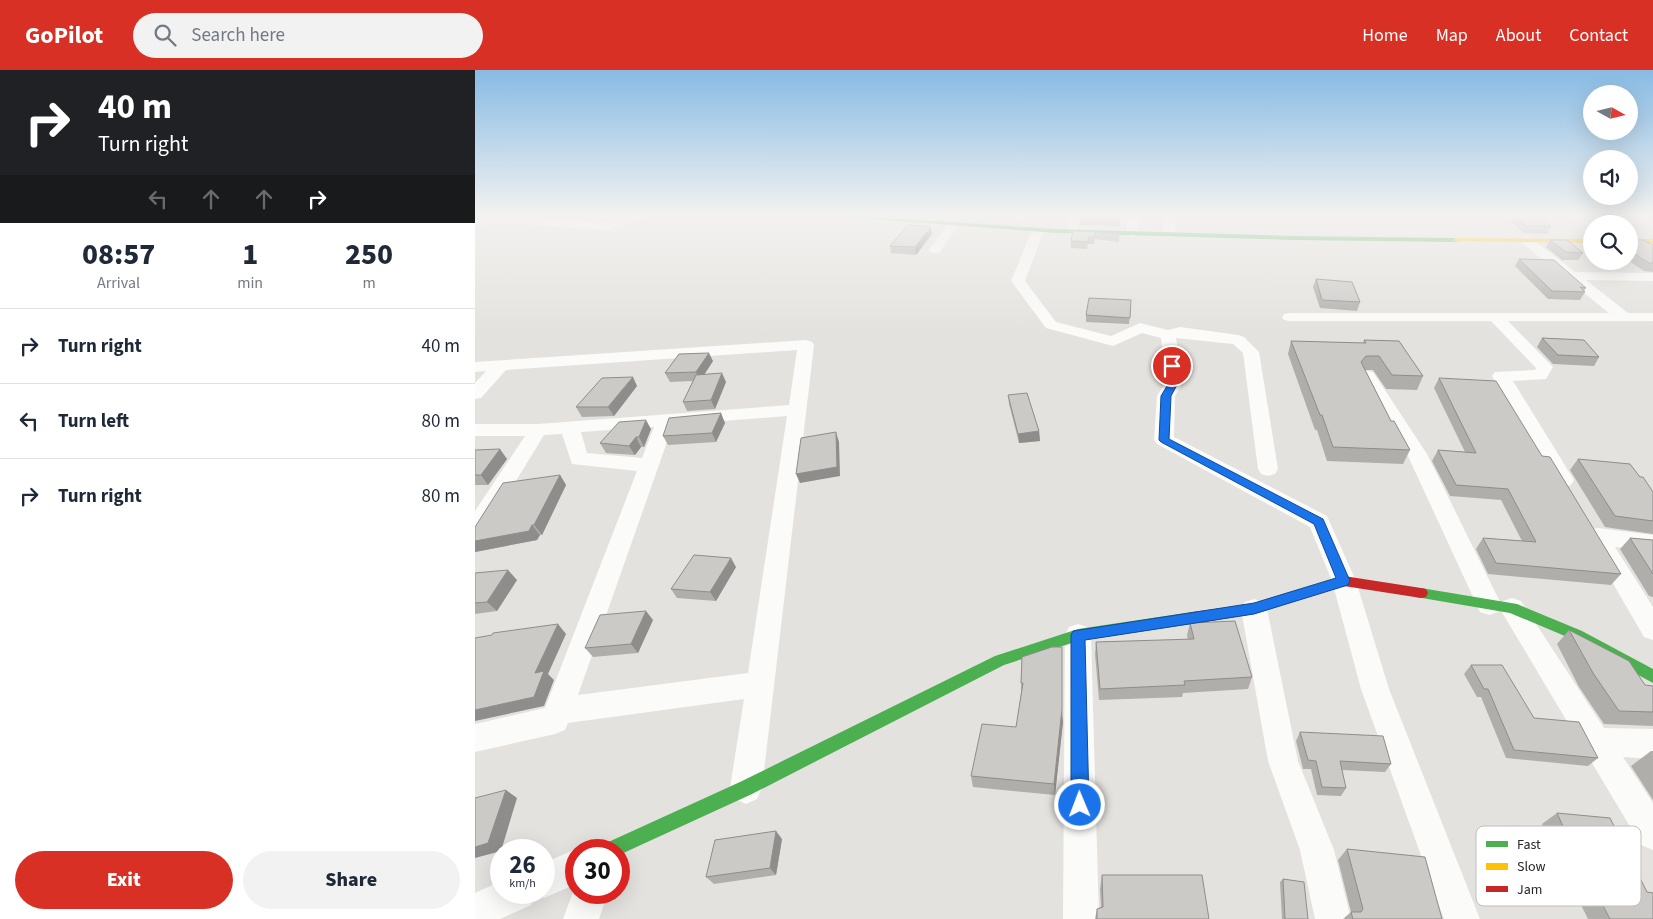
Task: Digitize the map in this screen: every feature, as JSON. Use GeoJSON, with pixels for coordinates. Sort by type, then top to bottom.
{"type":"FeatureCollection","features":[{"type":"Feature","properties":{"kind":"street"},"geometry":{"type":"LineString","coordinates":[[1028,255],[1018,281],[1051,325],[1113,340],[1141,328],[1168,336],[1180,332],[1238,340],[1251,352],[1268,469]]}},
{"type":"Feature","properties":{"kind":"street"},"geometry":{"type":"LineString","coordinates":[[1545,255],[1623,316]]}},
{"type":"Feature","properties":{"kind":"street"},"geometry":{"type":"LineString","coordinates":[[1573,276],[1653,277]]}},
{"type":"Feature","properties":{"kind":"street"},"geometry":{"type":"LineString","coordinates":[[1289,317],[1653,317]]}},
{"type":"Feature","properties":{"kind":"street"},"geometry":{"type":"LineString","coordinates":[[1496,318],[1545,366],[1540,375],[1501,376],[1572,494]]}},
{"type":"Feature","properties":{"kind":"street"},"geometry":{"type":"LineString","coordinates":[[1168,336],[1175,381],[1166,396],[1164,440],[1319,522],[1343,581],[1375,689],[1462,919]]}},
{"type":"Feature","properties":{"kind":"street"},"geometry":{"type":"LineString","coordinates":[[475,368],[806,345],[746,788]]}},
{"type":"Feature","properties":{"kind":"street"},"geometry":{"type":"LineString","coordinates":[[475,394],[500,366]]}},
{"type":"Feature","properties":{"kind":"street"},"geometry":{"type":"LineString","coordinates":[[1367,376],[1417,454],[1501,607],[1596,742],[1653,833]]}},
{"type":"Feature","properties":{"kind":"street"},"geometry":{"type":"LineString","coordinates":[[475,430],[538,430],[797,410]]}},
{"type":"Feature","properties":{"kind":"street"},"geometry":{"type":"LineString","coordinates":[[475,738],[555,720],[666,420]]}},
{"type":"Feature","properties":{"kind":"street"},"geometry":{"type":"LineString","coordinates":[[570,427],[579,459],[649,466]]}},
{"type":"Feature","properties":{"kind":"street"},"geometry":{"type":"LineString","coordinates":[[475,529],[538,430]]}},
{"type":"Feature","properties":{"kind":"street"},"geometry":{"type":"LineString","coordinates":[[1653,543],[1593,528],[1653,629]]}},
{"type":"Feature","properties":{"kind":"street"},"geometry":{"type":"LineString","coordinates":[[630,841],[746,788],[1000,660],[1078,635],[1254,609],[1343,581],[1501,607],[1577,635],[1653,676]]}},
{"type":"Feature","properties":{"kind":"street"},"geometry":{"type":"LineString","coordinates":[[1254,609],[1283,761],[1317,850],[1333,919]]}},
{"type":"Feature","properties":{"kind":"street"},"geometry":{"type":"LineString","coordinates":[[1078,635],[1081,919]]}},
{"type":"Feature","properties":{"kind":"street"},"geometry":{"type":"LineString","coordinates":[[559,711],[760,684]]}},
{"type":"Feature","properties":{"kind":"street"},"geometry":{"type":"LineString","coordinates":[[1596,742],[1653,744]]}},
{"type":"Feature","properties":{"kind":"street"},"geometry":{"type":"LineString","coordinates":[[475,912],[492,904]]}},
{"type":"Feature","properties":{"kind":"street"},"geometry":{"type":"LineString","coordinates":[[581,919],[586,904]]}},
{"type":"Feature","properties":{"kind":"building"},"geometry":{"type":"Polygon","coordinates":[[[1638,255],[1653,255],[1653,263],[1649,263],[1638,255]]]}},
{"type":"Feature","properties":{"kind":"building"},"geometry":{"type":"Polygon","coordinates":[[[1519,259],[1554,260],[1586,288],[1580,287],[1585,292],[1552,291],[1519,259]]]}},
{"type":"Feature","properties":{"kind":"building"},"geometry":{"type":"Polygon","coordinates":[[[1316,279],[1352,282],[1360,302],[1322,300],[1316,279]]]}},
{"type":"Feature","properties":{"kind":"building"},"geometry":{"type":"Polygon","coordinates":[[[1089,298],[1131,300],[1130,318],[1086,315],[1089,298]]]}},
{"type":"Feature","properties":{"kind":"building"},"geometry":{"type":"Polygon","coordinates":[[[1542,338],[1584,340],[1599,357],[1558,355],[1542,338]]]}},
{"type":"Feature","properties":{"kind":"building"},"geometry":{"type":"Polygon","coordinates":[[[1364,340],[1399,341],[1423,376],[1392,375],[1379,356],[1366,356],[1361,362],[1391,421],[1394,421],[1410,450],[1333,447],[1322,415],[1320,415],[1291,341],[1366,343],[1364,340]]]}},
{"type":"Feature","properties":{"kind":"building"},"geometry":{"type":"Polygon","coordinates":[[[709,353],[696,372],[665,373],[679,354],[709,353]]]}},
{"type":"Feature","properties":{"kind":"building"},"geometry":{"type":"Polygon","coordinates":[[[722,373],[711,400],[683,402],[696,375],[722,373]]]}},
{"type":"Feature","properties":{"kind":"building"},"geometry":{"type":"Polygon","coordinates":[[[633,377],[608,407],[576,407],[602,378],[633,377]]]}},
{"type":"Feature","properties":{"kind":"building"},"geometry":{"type":"Polygon","coordinates":[[[1439,378],[1496,381],[1542,456],[1550,457],[1621,574],[1496,563],[1483,538],[1536,542],[1508,489],[1456,485],[1438,450],[1476,453],[1439,378]]]}},
{"type":"Feature","properties":{"kind":"building"},"geometry":{"type":"Polygon","coordinates":[[[1027,393],[1039,431],[1018,434],[1008,395],[1027,393]]]}},
{"type":"Feature","properties":{"kind":"building"},"geometry":{"type":"Polygon","coordinates":[[[721,413],[712,433],[663,436],[669,418],[721,413]]]}},
{"type":"Feature","properties":{"kind":"building"},"geometry":{"type":"Polygon","coordinates":[[[646,420],[639,437],[636,437],[629,446],[600,443],[619,422],[646,420]]]}},
{"type":"Feature","properties":{"kind":"building"},"geometry":{"type":"Polygon","coordinates":[[[836,432],[837,467],[796,474],[801,438],[836,432]]]}},
{"type":"Feature","properties":{"kind":"building"},"geometry":{"type":"Polygon","coordinates":[[[500,449],[481,475],[475,475],[475,450],[500,449]]]}},
{"type":"Feature","properties":{"kind":"building"},"geometry":{"type":"Polygon","coordinates":[[[1578,459],[1630,464],[1640,477],[1643,477],[1653,492],[1653,521],[1615,516],[1578,459]]]}},
{"type":"Feature","properties":{"kind":"building"},"geometry":{"type":"Polygon","coordinates":[[[560,475],[529,531],[475,541],[475,527],[503,483],[560,475]]]}},
{"type":"Feature","properties":{"kind":"building"},"geometry":{"type":"Polygon","coordinates":[[[1630,538],[1653,540],[1653,574],[1630,538]]]}},
{"type":"Feature","properties":{"kind":"building"},"geometry":{"type":"Polygon","coordinates":[[[694,555],[731,558],[710,592],[671,589],[694,555]]]}},
{"type":"Feature","properties":{"kind":"building"},"geometry":{"type":"Polygon","coordinates":[[[508,570],[487,602],[475,603],[475,573],[508,570]]]}},
{"type":"Feature","properties":{"kind":"building"},"geometry":{"type":"Polygon","coordinates":[[[646,611],[631,644],[585,648],[600,615],[646,611]]]}},
{"type":"Feature","properties":{"kind":"building"},"geometry":{"type":"Polygon","coordinates":[[[1235,621],[1252,677],[1184,681],[1185,685],[1100,689],[1096,642],[1194,639],[1190,623],[1235,621]]]}},
{"type":"Feature","properties":{"kind":"building"},"geometry":{"type":"Polygon","coordinates":[[[558,624],[535,673],[544,671],[534,697],[475,710],[475,638],[492,635],[493,633],[558,624]]]}},
{"type":"Feature","properties":{"kind":"building"},"geometry":{"type":"Polygon","coordinates":[[[1569,630],[1629,661],[1645,685],[1653,686],[1653,712],[1619,711],[1593,673],[1569,630]]]}},
{"type":"Feature","properties":{"kind":"building"},"geometry":{"type":"Polygon","coordinates":[[[1052,647],[1062,647],[1062,709],[1054,784],[971,776],[982,724],[1016,727],[1023,683],[1021,683],[1022,657],[1052,647]]]}},
{"type":"Feature","properties":{"kind":"building"},"geometry":{"type":"Polygon","coordinates":[[[1471,665],[1502,665],[1534,718],[1579,722],[1598,758],[1514,750],[1488,689],[1484,689],[1471,665]]]}},
{"type":"Feature","properties":{"kind":"building"},"geometry":{"type":"Polygon","coordinates":[[[1300,732],[1383,736],[1391,764],[1340,761],[1346,788],[1322,787],[1316,761],[1308,760],[1300,732]]]}},
{"type":"Feature","properties":{"kind":"building"},"geometry":{"type":"Polygon","coordinates":[[[506,790],[488,843],[475,847],[475,798],[506,790]]]}},
{"type":"Feature","properties":{"kind":"building"},"geometry":{"type":"Polygon","coordinates":[[[1557,813],[1610,818],[1614,826],[1563,826],[1557,813]]]}},
{"type":"Feature","properties":{"kind":"building"},"geometry":{"type":"Polygon","coordinates":[[[776,831],[770,868],[706,877],[715,840],[776,831]]]}},
{"type":"Feature","properties":{"kind":"building"},"geometry":{"type":"Polygon","coordinates":[[[1347,849],[1425,857],[1442,919],[1353,919],[1351,912],[1361,912],[1363,909],[1347,849]]]}},
{"type":"Feature","properties":{"kind":"building"},"geometry":{"type":"Polygon","coordinates":[[[1102,875],[1202,875],[1209,919],[1097,919],[1097,909],[1103,907],[1102,875]]]}},
{"type":"Feature","properties":{"kind":"building"},"geometry":{"type":"Polygon","coordinates":[[[1283,879],[1304,882],[1308,919],[1285,919],[1283,879]]]}},
{"type":"Feature","properties":{"kind":"building"},"geometry":{"type":"Polygon","coordinates":[[[1641,880],[1647,892],[1653,893],[1653,919],[1610,919],[1603,906],[1641,906],[1641,880]]]}},
{"type":"Feature","properties":{"kind":"traffic: fast"},"geometry":{"type":"LineString","coordinates":[[1421,593],[1512,608],[1577,635],[1653,676]]}},
{"type":"Feature","properties":{"kind":"traffic: fast"},"geometry":{"type":"LineString","coordinates":[[630,841],[746,788],[1000,660],[1078,635],[1192,618]]}},
{"type":"Feature","properties":{"kind":"traffic: jam"},"geometry":{"type":"LineString","coordinates":[[1192,618],[1254,609],[1344,581],[1421,593]]}},
{"type":"Feature","properties":{"kind":"route"},"geometry":{"type":"LineString","coordinates":[[1080,805],[1078,635],[1254,609],[1343,581],[1319,522],[1164,440],[1166,396],[1175,381],[1172,366]]}}]}
